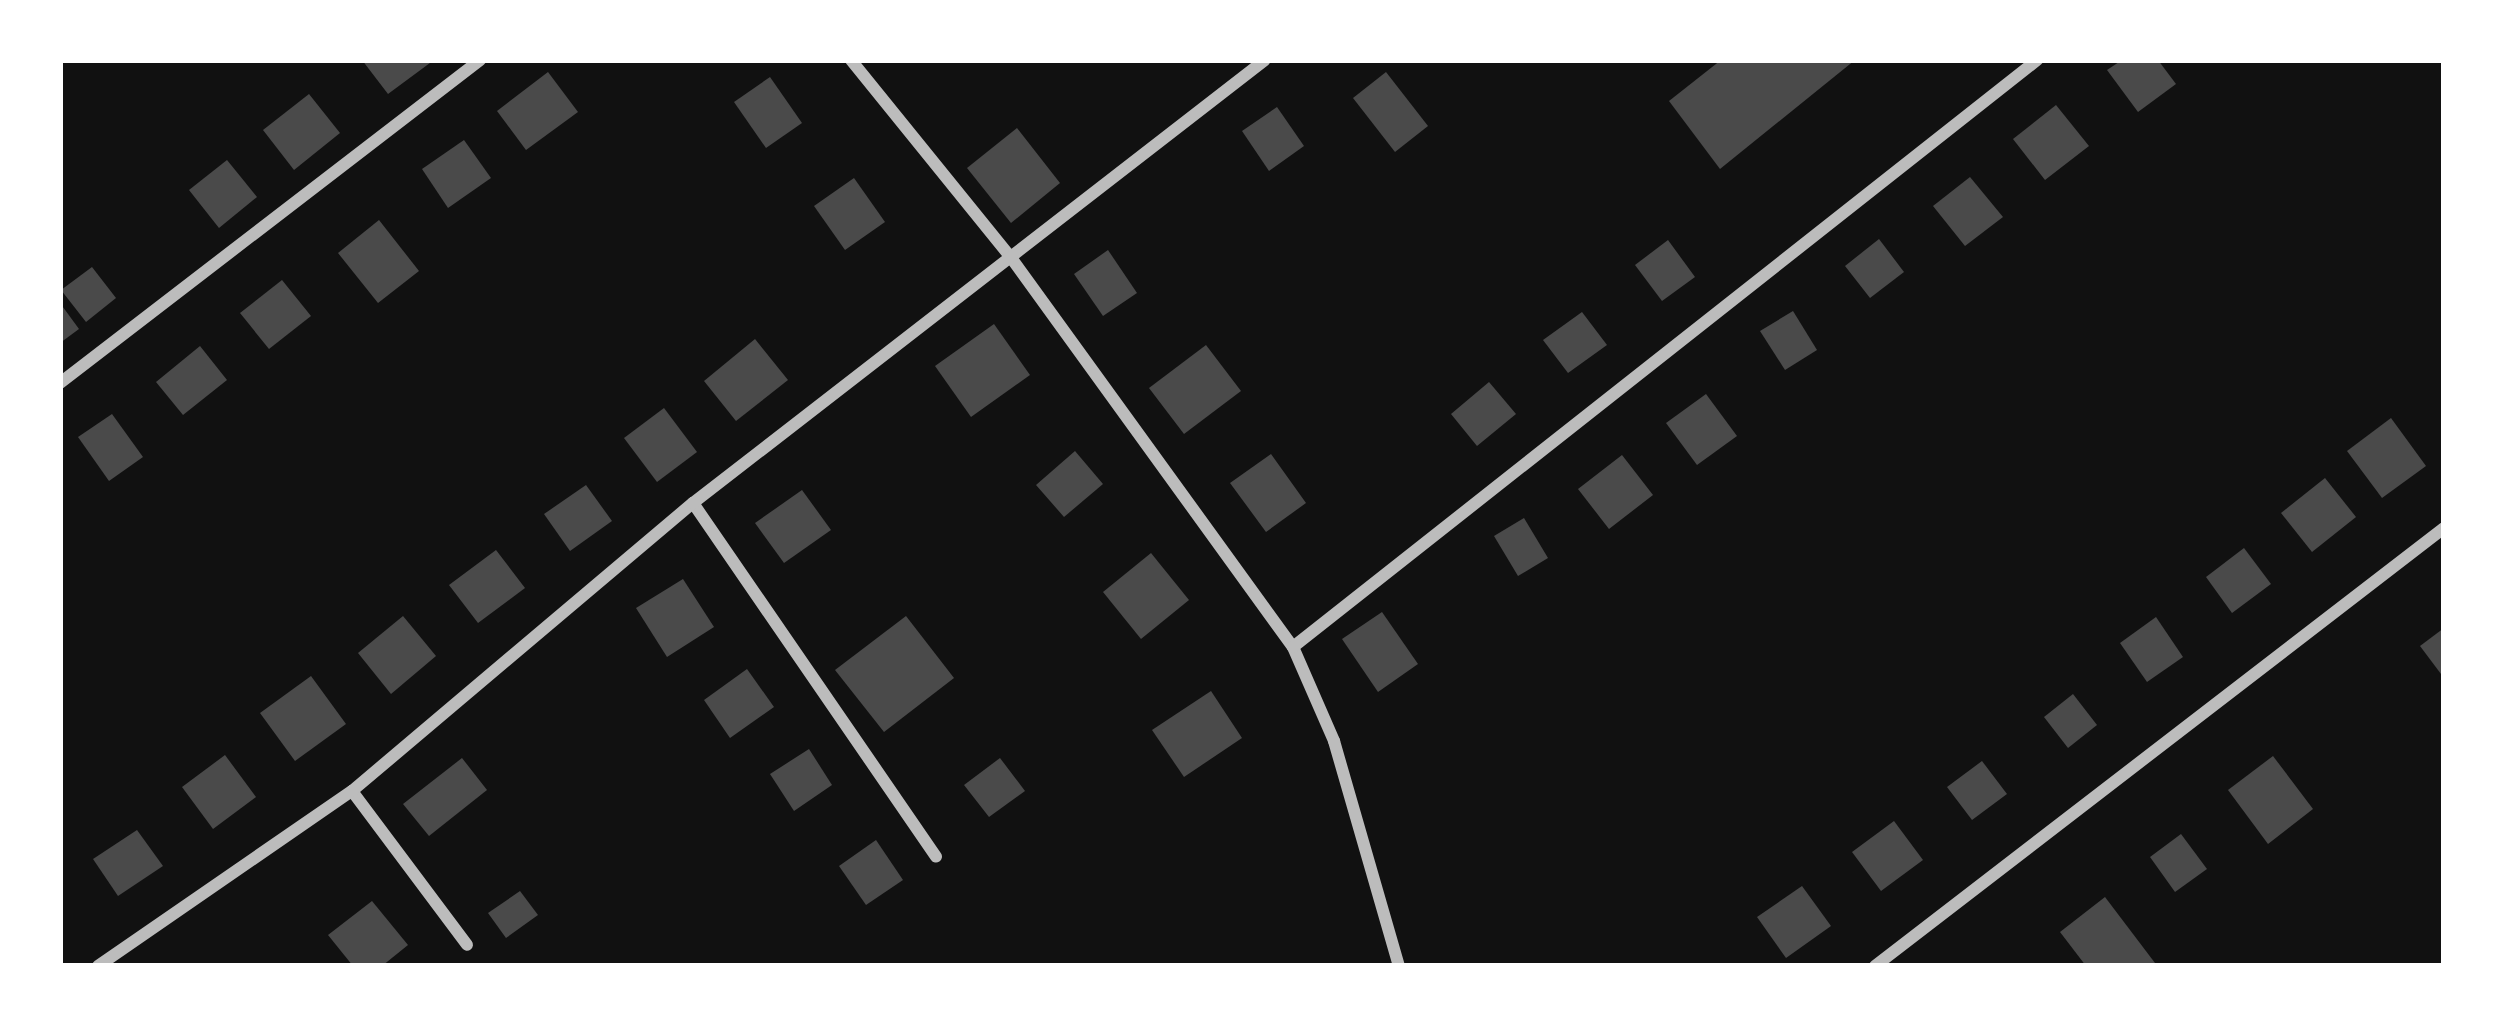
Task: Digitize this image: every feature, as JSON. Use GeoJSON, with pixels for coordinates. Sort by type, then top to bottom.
{"type":"FeatureCollection","features":[{"type":"Feature","properties":{"kind":"street"},"geometry":{"type":"LineString","coordinates":[[60,383],[480,60]]}},
{"type":"Feature","properties":{"kind":"street"},"geometry":{"type":"LineString","coordinates":[[850,60],[1012,259],[1292,647],[1334,741],[1399,966]]}},
{"type":"Feature","properties":{"kind":"street"},"geometry":{"type":"LineString","coordinates":[[98,966],[352,791],[693,503],[1265,60]]}},
{"type":"Feature","properties":{"kind":"street"},"geometry":{"type":"LineString","coordinates":[[1292,647],[2037,60]]}},
{"type":"Feature","properties":{"kind":"street"},"geometry":{"type":"LineString","coordinates":[[693,503],[937,857]]}},
{"type":"Feature","properties":{"kind":"street"},"geometry":{"type":"LineString","coordinates":[[1875,966],[2444,527]]}},
{"type":"Feature","properties":{"kind":"street"},"geometry":{"type":"LineString","coordinates":[[352,791],[467,945]]}},
{"type":"Feature","properties":{"kind":"building"},"geometry":{"type":"Polygon","coordinates":[[[362,60],[434,60],[388,94],[362,60]]]}},
{"type":"Feature","properties":{"kind":"building"},"geometry":{"type":"Polygon","coordinates":[[[1721,60],[1855,60],[1720,169],[1669,101],[1721,60]]]}},
{"type":"Feature","properties":{"kind":"building"},"geometry":{"type":"Polygon","coordinates":[[[2122,60],[2158,60],[2176,84],[2138,112],[2107,70],[2122,60]]]}},
{"type":"Feature","properties":{"kind":"building"},"geometry":{"type":"Polygon","coordinates":[[[548,72],[578,112],[526,150],[497,111],[548,72]]]}},
{"type":"Feature","properties":{"kind":"building"},"geometry":{"type":"Polygon","coordinates":[[[1386,72],[1428,126],[1395,152],[1353,98],[1386,72]]]}},
{"type":"Feature","properties":{"kind":"building"},"geometry":{"type":"Polygon","coordinates":[[[770,77],[802,123],[766,148],[734,102],[770,77]]]}},
{"type":"Feature","properties":{"kind":"building"},"geometry":{"type":"Polygon","coordinates":[[[309,94],[340,133],[294,170],[263,130],[309,94]]]}},
{"type":"Feature","properties":{"kind":"building"},"geometry":{"type":"Polygon","coordinates":[[[2056,105],[2089,146],[2045,180],[2013,139],[2056,105]]]}},
{"type":"Feature","properties":{"kind":"building"},"geometry":{"type":"Polygon","coordinates":[[[1277,107],[1304,146],[1269,171],[1242,131],[1277,107]]]}},
{"type":"Feature","properties":{"kind":"building"},"geometry":{"type":"Polygon","coordinates":[[[1017,128],[1060,183],[1011,223],[967,168],[1017,128]]]}},
{"type":"Feature","properties":{"kind":"building"},"geometry":{"type":"Polygon","coordinates":[[[464,140],[491,178],[448,208],[422,169],[464,140]]]}},
{"type":"Feature","properties":{"kind":"building"},"geometry":{"type":"Polygon","coordinates":[[[227,160],[257,197],[219,228],[189,190],[227,160]]]}},
{"type":"Feature","properties":{"kind":"building"},"geometry":{"type":"Polygon","coordinates":[[[1970,177],[2003,217],[1965,246],[1933,206],[1970,177]]]}},
{"type":"Feature","properties":{"kind":"building"},"geometry":{"type":"Polygon","coordinates":[[[854,178],[885,222],[845,250],[814,206],[854,178]]]}},
{"type":"Feature","properties":{"kind":"building"},"geometry":{"type":"Polygon","coordinates":[[[379,220],[419,271],[378,303],[338,253],[379,220]]]}},
{"type":"Feature","properties":{"kind":"building"},"geometry":{"type":"Polygon","coordinates":[[[1879,239],[1904,272],[1870,298],[1845,266],[1879,239]]]}},
{"type":"Feature","properties":{"kind":"building"},"geometry":{"type":"Polygon","coordinates":[[[1668,240],[1695,277],[1662,301],[1635,265],[1668,240]]]}},
{"type":"Feature","properties":{"kind":"building"},"geometry":{"type":"Polygon","coordinates":[[[1108,250],[1137,293],[1103,316],[1074,274],[1108,250]]]}},
{"type":"Feature","properties":{"kind":"building"},"geometry":{"type":"Polygon","coordinates":[[[92,267],[116,298],[86,322],[61,290],[92,267]]]}},
{"type":"Feature","properties":{"kind":"building"},"geometry":{"type":"Polygon","coordinates":[[[282,280],[311,316],[269,349],[240,313],[282,280]]]}},
{"type":"Feature","properties":{"kind":"building"},"geometry":{"type":"Polygon","coordinates":[[[60,303],[79,329],[60,343],[60,303]]]}},
{"type":"Feature","properties":{"kind":"building"},"geometry":{"type":"Polygon","coordinates":[[[1793,311],[1817,350],[1785,370],[1760,331],[1793,311]]]}},
{"type":"Feature","properties":{"kind":"building"},"geometry":{"type":"Polygon","coordinates":[[[1582,312],[1607,345],[1568,373],[1543,340],[1582,312]]]}},
{"type":"Feature","properties":{"kind":"building"},"geometry":{"type":"Polygon","coordinates":[[[994,324],[1030,375],[971,417],[935,366],[994,324]]]}},
{"type":"Feature","properties":{"kind":"building"},"geometry":{"type":"Polygon","coordinates":[[[755,339],[788,380],[736,421],[704,381],[755,339]]]}},
{"type":"Feature","properties":{"kind":"building"},"geometry":{"type":"Polygon","coordinates":[[[1206,345],[1241,391],[1184,434],[1149,388],[1206,345]]]}},
{"type":"Feature","properties":{"kind":"building"},"geometry":{"type":"Polygon","coordinates":[[[200,346],[227,380],[183,415],[156,382],[200,346]]]}},
{"type":"Feature","properties":{"kind":"building"},"geometry":{"type":"Polygon","coordinates":[[[1489,382],[1516,414],[1477,446],[1451,414],[1489,382]]]}},
{"type":"Feature","properties":{"kind":"building"},"geometry":{"type":"Polygon","coordinates":[[[1706,394],[1737,436],[1697,465],[1666,423],[1706,394]]]}},
{"type":"Feature","properties":{"kind":"building"},"geometry":{"type":"Polygon","coordinates":[[[664,408],[697,452],[657,482],[624,438],[664,408]]]}},
{"type":"Feature","properties":{"kind":"building"},"geometry":{"type":"Polygon","coordinates":[[[112,414],[143,457],[109,481],[78,437],[112,414]]]}},
{"type":"Feature","properties":{"kind":"building"},"geometry":{"type":"Polygon","coordinates":[[[2391,418],[2426,466],[2382,498],[2347,451],[2391,418]]]}},
{"type":"Feature","properties":{"kind":"building"},"geometry":{"type":"Polygon","coordinates":[[[1075,451],[1103,484],[1064,517],[1036,485],[1075,451]]]}},
{"type":"Feature","properties":{"kind":"building"},"geometry":{"type":"Polygon","coordinates":[[[1271,454],[1306,503],[1266,532],[1230,483],[1271,454]]]}},
{"type":"Feature","properties":{"kind":"building"},"geometry":{"type":"Polygon","coordinates":[[[1622,455],[1653,495],[1609,529],[1578,489],[1622,455]]]}},
{"type":"Feature","properties":{"kind":"building"},"geometry":{"type":"Polygon","coordinates":[[[2325,478],[2356,517],[2312,552],[2281,513],[2325,478]]]}},
{"type":"Feature","properties":{"kind":"building"},"geometry":{"type":"Polygon","coordinates":[[[586,485],[612,521],[570,551],[544,514],[586,485]]]}},
{"type":"Feature","properties":{"kind":"building"},"geometry":{"type":"Polygon","coordinates":[[[802,490],[831,530],[784,563],[755,523],[802,490]]]}},
{"type":"Feature","properties":{"kind":"building"},"geometry":{"type":"Polygon","coordinates":[[[1524,518],[1548,558],[1518,576],[1494,536],[1524,518]]]}},
{"type":"Feature","properties":{"kind":"building"},"geometry":{"type":"Polygon","coordinates":[[[2244,548],[2271,584],[2232,613],[2206,577],[2244,548]]]}},
{"type":"Feature","properties":{"kind":"building"},"geometry":{"type":"Polygon","coordinates":[[[496,550],[525,588],[478,623],[449,585],[496,550]]]}},
{"type":"Feature","properties":{"kind":"building"},"geometry":{"type":"Polygon","coordinates":[[[1151,553],[1189,600],[1141,639],[1103,592],[1151,553]]]}},
{"type":"Feature","properties":{"kind":"building"},"geometry":{"type":"Polygon","coordinates":[[[683,579],[714,627],[667,657],[636,608],[683,579]]]}},
{"type":"Feature","properties":{"kind":"building"},"geometry":{"type":"Polygon","coordinates":[[[1382,612],[1418,664],[1378,692],[1342,639],[1382,612]]]}},
{"type":"Feature","properties":{"kind":"building"},"geometry":{"type":"Polygon","coordinates":[[[403,616],[436,656],[391,694],[358,653],[403,616]]]}},
{"type":"Feature","properties":{"kind":"building"},"geometry":{"type":"Polygon","coordinates":[[[906,616],[954,678],[884,732],[835,670],[906,616]]]}},
{"type":"Feature","properties":{"kind":"building"},"geometry":{"type":"Polygon","coordinates":[[[2156,617],[2183,657],[2147,682],[2120,643],[2156,617]]]}},
{"type":"Feature","properties":{"kind":"building"},"geometry":{"type":"Polygon","coordinates":[[[2444,628],[2444,678],[2420,646],[2444,628]]]}},
{"type":"Feature","properties":{"kind":"building"},"geometry":{"type":"Polygon","coordinates":[[[747,669],[774,707],[730,738],[704,700],[747,669]]]}},
{"type":"Feature","properties":{"kind":"building"},"geometry":{"type":"Polygon","coordinates":[[[311,676],[346,724],[295,761],[260,713],[311,676]]]}},
{"type":"Feature","properties":{"kind":"building"},"geometry":{"type":"Polygon","coordinates":[[[1211,691],[1242,738],[1184,777],[1152,730],[1211,691]]]}},
{"type":"Feature","properties":{"kind":"building"},"geometry":{"type":"Polygon","coordinates":[[[2073,694],[2097,725],[2068,748],[2044,717],[2073,694]]]}},
{"type":"Feature","properties":{"kind":"building"},"geometry":{"type":"Polygon","coordinates":[[[809,749],[832,785],[794,811],[770,774],[809,749]]]}},
{"type":"Feature","properties":{"kind":"building"},"geometry":{"type":"Polygon","coordinates":[[[225,755],[256,797],[213,829],[182,787],[225,755]]]}},
{"type":"Feature","properties":{"kind":"building"},"geometry":{"type":"Polygon","coordinates":[[[2273,756],[2313,809],[2268,844],[2228,790],[2273,756]]]}},
{"type":"Feature","properties":{"kind":"building"},"geometry":{"type":"Polygon","coordinates":[[[462,758],[487,790],[429,836],[403,804],[462,758]]]}},
{"type":"Feature","properties":{"kind":"building"},"geometry":{"type":"Polygon","coordinates":[[[1000,758],[1025,791],[989,817],[964,785],[1000,758]]]}},
{"type":"Feature","properties":{"kind":"building"},"geometry":{"type":"Polygon","coordinates":[[[1982,761],[2007,794],[1972,820],[1947,787],[1982,761]]]}},
{"type":"Feature","properties":{"kind":"building"},"geometry":{"type":"Polygon","coordinates":[[[1894,821],[1923,860],[1881,891],[1852,852],[1894,821]]]}},
{"type":"Feature","properties":{"kind":"building"},"geometry":{"type":"Polygon","coordinates":[[[137,830],[163,866],[118,896],[93,859],[137,830]]]}},
{"type":"Feature","properties":{"kind":"building"},"geometry":{"type":"Polygon","coordinates":[[[2181,834],[2207,869],[2175,892],[2150,857],[2181,834]]]}},
{"type":"Feature","properties":{"kind":"building"},"geometry":{"type":"Polygon","coordinates":[[[876,840],[903,880],[866,905],[839,866],[876,840]]]}},
{"type":"Feature","properties":{"kind":"building"},"geometry":{"type":"Polygon","coordinates":[[[1802,886],[1831,926],[1786,958],[1757,917],[1802,886]]]}},
{"type":"Feature","properties":{"kind":"building"},"geometry":{"type":"Polygon","coordinates":[[[520,891],[538,915],[506,938],[488,913],[520,891]]]}},
{"type":"Feature","properties":{"kind":"building"},"geometry":{"type":"Polygon","coordinates":[[[2105,897],[2155,963],[2086,966],[2060,932],[2105,897]]]}},
{"type":"Feature","properties":{"kind":"building"},"geometry":{"type":"Polygon","coordinates":[[[372,901],[408,945],[382,966],[353,966],[328,935],[372,901]]]}}]}
